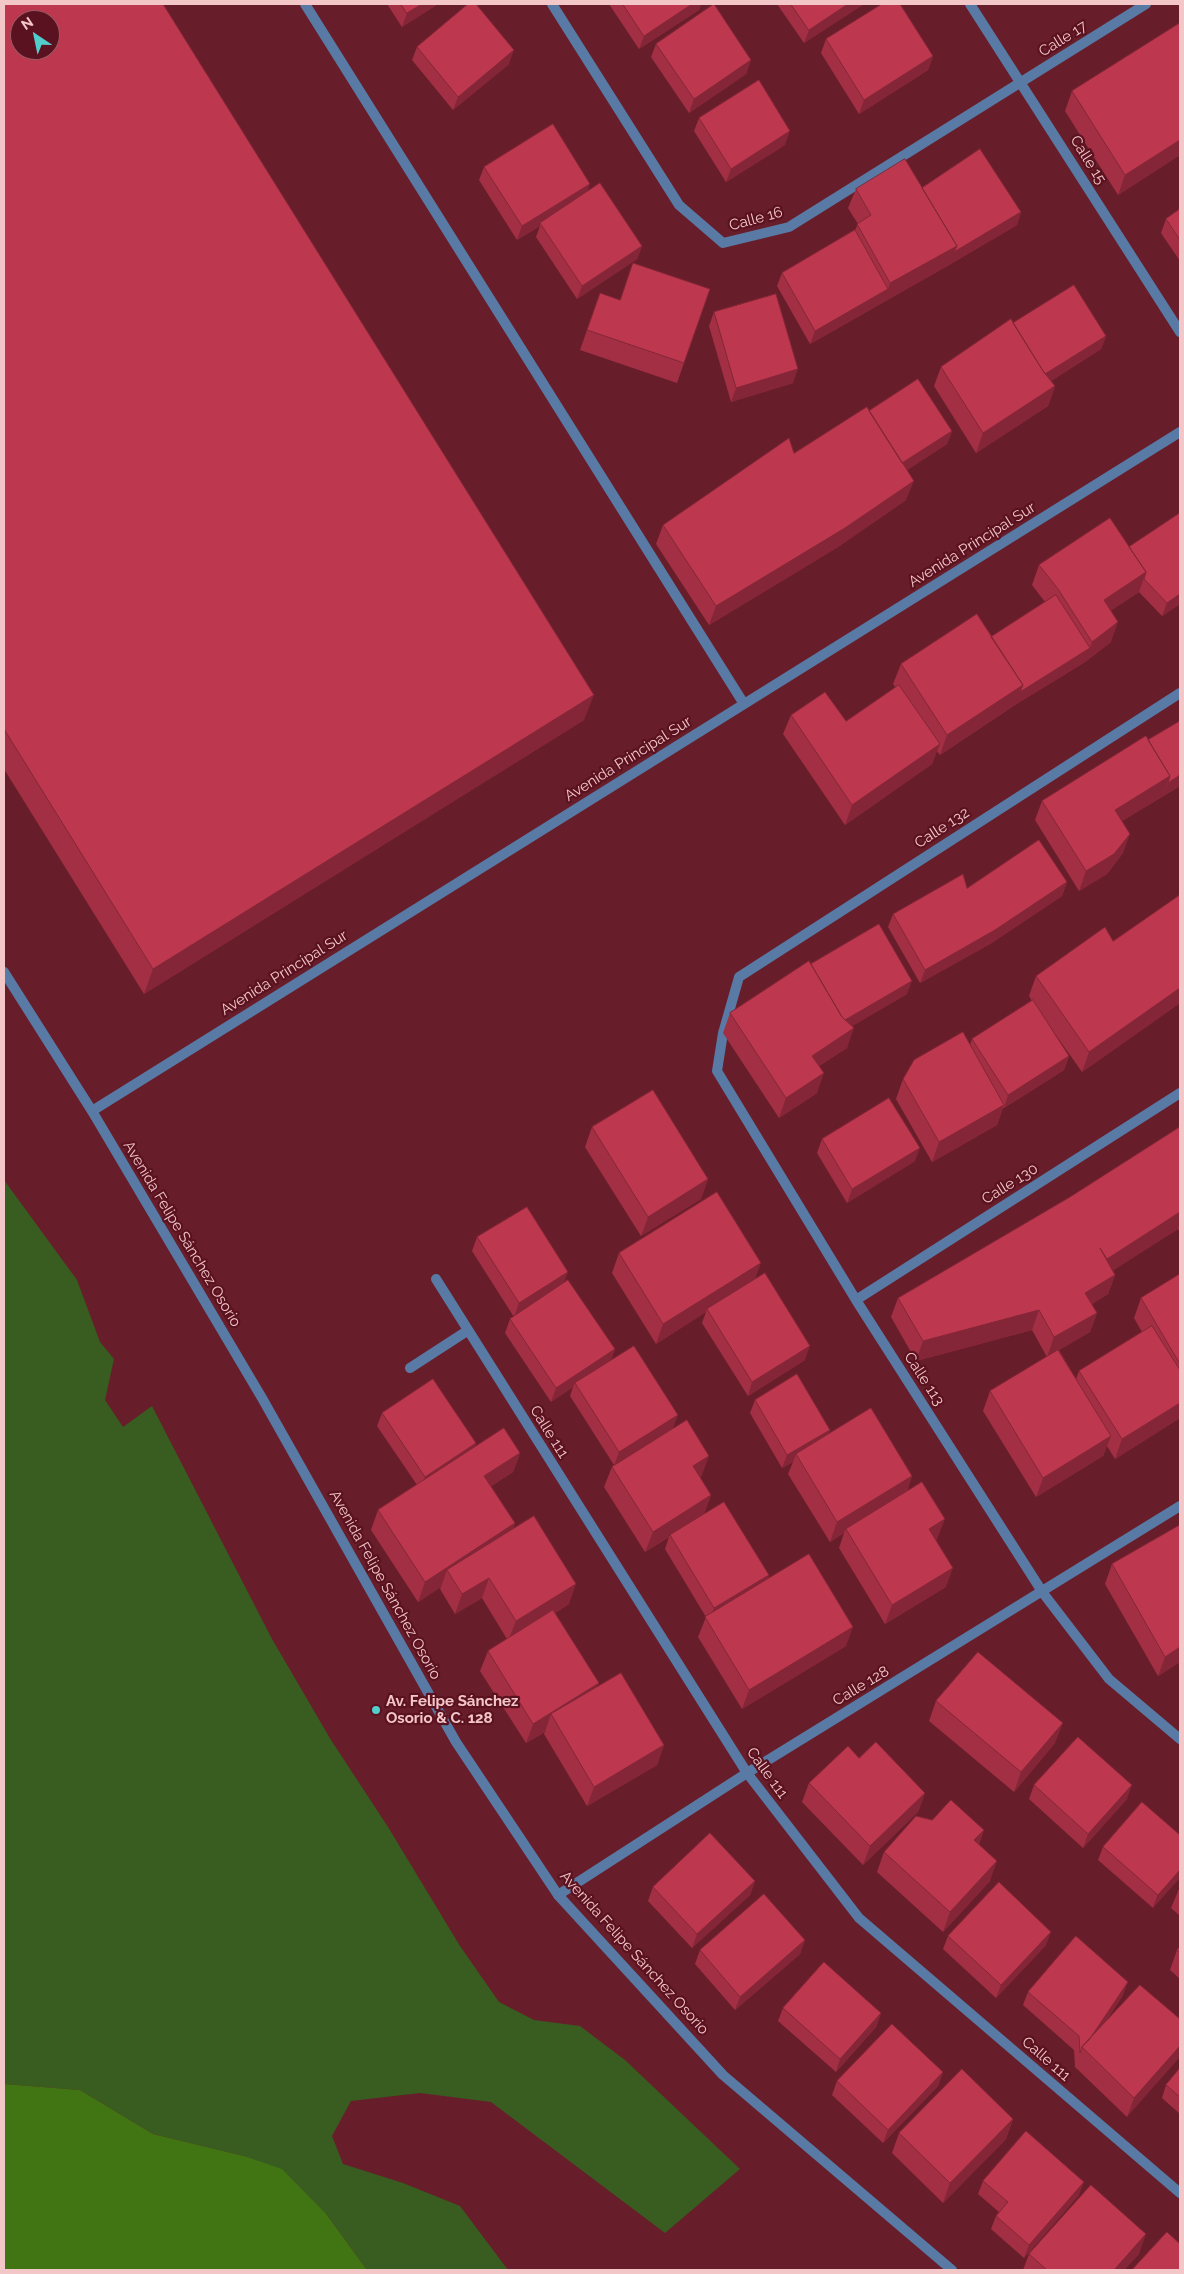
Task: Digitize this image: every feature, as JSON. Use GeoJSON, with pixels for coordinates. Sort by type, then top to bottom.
{"type":"FeatureCollection","features":[{"type":"Feature","properties":{"kind":"street"},"geometry":{"type":"LineString","coordinates":[[305,4],[744,704]]}},
{"type":"Feature","properties":{"kind":"street","name":"Calle 16"},"geometry":{"type":"LineString","coordinates":[[552,4],[679,205],[723,243],[789,227],[1022,83]]}},
{"type":"Feature","properties":{"kind":"street","name":"Calle 15"},"geometry":{"type":"LineString","coordinates":[[970,4],[1180,332]]}},
{"type":"Feature","properties":{"kind":"street","name":"Calle 17"},"geometry":{"type":"LineString","coordinates":[[1022,83],[1146,4]]}},
{"type":"Feature","properties":{"kind":"street","name":"Avenida Principal Sur"},"geometry":{"type":"LineString","coordinates":[[92,1111],[1180,432]]}},
{"type":"Feature","properties":{"kind":"street","name":"Calle 132"},"geometry":{"type":"LineString","coordinates":[[734,998],[739,977],[1180,693]]}},
{"type":"Feature","properties":{"kind":"street","name":"Avenida Felipe Sánchez Osorio"},"geometry":{"type":"LineString","coordinates":[[4,972],[92,1111],[262,1398],[456,1742],[558,1895],[723,2075],[952,2270]]}},
{"type":"Feature","properties":{"kind":"street","name":"Calle 113"},"geometry":{"type":"LineString","coordinates":[[734,998],[723,1033],[717,1071],[856,1300],[1043,1593],[1109,1679],[1180,1739]]}},
{"type":"Feature","properties":{"kind":"street","name":"Calle 130"},"geometry":{"type":"LineString","coordinates":[[856,1300],[1180,1093]]}},
{"type":"Feature","properties":{"kind":"street","name":"Calle 111"},"geometry":{"type":"LineString","coordinates":[[436,1279],[747,1773],[859,1918],[1180,2194]]}},
{"type":"Feature","properties":{"kind":"street"},"geometry":{"type":"LineString","coordinates":[[410,1368],[467,1331]]}},
{"type":"Feature","properties":{"kind":"street","name":"Calle 128"},"geometry":{"type":"LineString","coordinates":[[558,1895],[747,1773],[1043,1593],[1180,1506]]}},
{"type":"Feature","properties":{"kind":"green space"},"geometry":{"type":"Polygon","coordinates":[[[4,1180],[77,1280],[100,1342],[114,1359],[105,1400],[123,1427],[152,1406],[272,1639],[331,1740],[388,1827],[460,1946],[499,2002],[534,2020],[580,2026],[625,2060],[740,2169],[665,2233],[491,2102],[420,2093],[351,2101],[332,2136],[343,2164],[403,2183],[460,2206],[508,2270],[367,2270],[327,2215],[244,2156],[153,2134],[80,2090],[4,2084],[4,1180]]]}},
{"type":"Feature","properties":{"kind":"green space"},"geometry":{"type":"Polygon","coordinates":[[[4,2084],[80,2090],[153,2134],[244,2156],[282,2169],[327,2215],[367,2270],[4,2270],[4,2084]]]}},
{"type":"Feature","properties":{"kind":"building"},"geometry":{"type":"Polygon","coordinates":[[[4,4],[163,4],[594,695],[153,969],[4,729],[4,4]]]}},
{"type":"Feature","properties":{"kind":"building"},"geometry":{"type":"Polygon","coordinates":[[[401,4],[422,4],[407,13],[401,4]]]}},
{"type":"Feature","properties":{"kind":"building"},"geometry":{"type":"Polygon","coordinates":[[[468,4],[476,4],[514,50],[458,97],[417,47],[468,4]]]}},
{"type":"Feature","properties":{"kind":"building"},"geometry":{"type":"Polygon","coordinates":[[[623,4],[692,4],[644,36],[623,4]]]}},
{"type":"Feature","properties":{"kind":"building"},"geometry":{"type":"Polygon","coordinates":[[[714,4],[751,60],[694,99],[656,44],[714,4]]]}},
{"type":"Feature","properties":{"kind":"building"},"geometry":{"type":"Polygon","coordinates":[[[791,4],[848,4],[809,30],[791,4]]]}},
{"type":"Feature","properties":{"kind":"building"},"geometry":{"type":"Polygon","coordinates":[[[882,4],[900,4],[933,56],[864,100],[826,39],[882,4]]]}},
{"type":"Feature","properties":{"kind":"building"},"geometry":{"type":"Polygon","coordinates":[[[1180,23],[1180,140],[1125,175],[1072,91],[1180,23]]]}},
{"type":"Feature","properties":{"kind":"building"},"geometry":{"type":"Polygon","coordinates":[[[759,80],[790,131],[731,169],[699,118],[759,80]]]}},
{"type":"Feature","properties":{"kind":"building"},"geometry":{"type":"Polygon","coordinates":[[[553,124],[590,184],[522,226],[484,167],[553,124]]]}},
{"type":"Feature","properties":{"kind":"building"},"geometry":{"type":"Polygon","coordinates":[[[980,149],[1021,212],[954,252],[957,246],[922,188],[980,149]]]}},
{"type":"Feature","properties":{"kind":"building"},"geometry":{"type":"Polygon","coordinates":[[[905,159],[957,246],[890,283],[857,224],[871,215],[856,189],[905,159]]]}},
{"type":"Feature","properties":{"kind":"building"},"geometry":{"type":"Polygon","coordinates":[[[600,183],[642,246],[582,286],[540,223],[600,183]]]}},
{"type":"Feature","properties":{"kind":"building"},"geometry":{"type":"Polygon","coordinates":[[[1180,209],[1180,240],[1166,219],[1180,209]]]}},
{"type":"Feature","properties":{"kind":"building"},"geometry":{"type":"Polygon","coordinates":[[[855,230],[888,289],[815,331],[782,273],[855,230]]]}},
{"type":"Feature","properties":{"kind":"building"},"geometry":{"type":"Polygon","coordinates":[[[633,263],[710,289],[684,363],[587,330],[600,293],[620,300],[633,263]]]}},
{"type":"Feature","properties":{"kind":"building"},"geometry":{"type":"Polygon","coordinates":[[[1074,285],[1106,336],[1045,374],[1013,323],[1074,285]]]}},
{"type":"Feature","properties":{"kind":"building"},"geometry":{"type":"Polygon","coordinates":[[[776,294],[798,369],[736,388],[714,312],[776,294]]]}},
{"type":"Feature","properties":{"kind":"building"},"geometry":{"type":"Polygon","coordinates":[[[1011,319],[1043,371],[1055,386],[983,433],[941,367],[1011,319]]]}},
{"type":"Feature","properties":{"kind":"building"},"geometry":{"type":"Polygon","coordinates":[[[918,379],[952,431],[902,463],[869,411],[918,379]]]}},
{"type":"Feature","properties":{"kind":"building"},"geometry":{"type":"Polygon","coordinates":[[[867,407],[914,481],[845,528],[716,606],[663,525],[789,438],[794,453],[867,407]]]}},
{"type":"Feature","properties":{"kind":"building"},"geometry":{"type":"Polygon","coordinates":[[[1180,513],[1180,594],[1167,603],[1144,579],[1146,572],[1129,547],[1180,513]]]}},
{"type":"Feature","properties":{"kind":"building"},"geometry":{"type":"Polygon","coordinates":[[[1110,518],[1146,572],[1104,600],[1118,622],[1092,642],[1058,589],[1039,565],[1110,518]]]}},
{"type":"Feature","properties":{"kind":"building"},"geometry":{"type":"Polygon","coordinates":[[[1056,595],[1090,648],[1020,692],[1023,685],[991,637],[1056,595]]]}},
{"type":"Feature","properties":{"kind":"building"},"geometry":{"type":"Polygon","coordinates":[[[977,614],[1023,685],[947,735],[901,664],[977,614]]]}},
{"type":"Feature","properties":{"kind":"building"},"geometry":{"type":"Polygon","coordinates":[[[899,685],[940,744],[852,805],[791,715],[825,692],[846,721],[899,685]]]}},
{"type":"Feature","properties":{"kind":"building"},"geometry":{"type":"Polygon","coordinates":[[[1180,721],[1180,775],[1168,783],[1170,776],[1148,740],[1180,721]]]}},
{"type":"Feature","properties":{"kind":"building"},"geometry":{"type":"Polygon","coordinates":[[[1146,736],[1170,776],[1115,810],[1130,834],[1114,854],[1086,871],[1042,801],[1146,736]]]}},
{"type":"Feature","properties":{"kind":"building"},"geometry":{"type":"Polygon","coordinates":[[[1039,840],[1067,882],[995,930],[925,970],[893,914],[963,874],[967,888],[1039,840]]]}},
{"type":"Feature","properties":{"kind":"building"},"geometry":{"type":"Polygon","coordinates":[[[1180,895],[1180,988],[1089,1052],[1036,976],[1105,927],[1113,941],[1180,895]]]}},
{"type":"Feature","properties":{"kind":"building"},"geometry":{"type":"Polygon","coordinates":[[[879,924],[912,981],[845,1020],[811,964],[879,924]]]}},
{"type":"Feature","properties":{"kind":"building"},"geometry":{"type":"Polygon","coordinates":[[[809,961],[842,1017],[854,1028],[812,1056],[824,1073],[786,1098],[730,1013],[809,961]]]}},
{"type":"Feature","properties":{"kind":"building"},"geometry":{"type":"Polygon","coordinates":[[[1033,1000],[1069,1056],[1008,1095],[972,1039],[1033,1000]]]}},
{"type":"Feature","properties":{"kind":"building"},"geometry":{"type":"Polygon","coordinates":[[[963,1032],[1004,1105],[939,1142],[903,1079],[914,1060],[963,1032]]]}},
{"type":"Feature","properties":{"kind":"building"},"geometry":{"type":"Polygon","coordinates":[[[653,1090],[708,1179],[648,1217],[592,1127],[653,1090]]]}},
{"type":"Feature","properties":{"kind":"building"},"geometry":{"type":"Polygon","coordinates":[[[889,1098],[920,1148],[852,1189],[822,1139],[889,1098]]]}},
{"type":"Feature","properties":{"kind":"building"},"geometry":{"type":"Polygon","coordinates":[[[1180,1127],[1180,1212],[1107,1259],[1100,1248],[1115,1275],[1085,1293],[1097,1313],[1054,1337],[1039,1310],[923,1341],[898,1298],[1070,1197],[1180,1127]]]}},
{"type":"Feature","properties":{"kind":"building"},"geometry":{"type":"Polygon","coordinates":[[[717,1192],[761,1263],[663,1324],[619,1253],[717,1192]]]}},
{"type":"Feature","properties":{"kind":"building"},"geometry":{"type":"Polygon","coordinates":[[[527,1207],[568,1272],[519,1303],[477,1237],[527,1207]]]}},
{"type":"Feature","properties":{"kind":"building"},"geometry":{"type":"Polygon","coordinates":[[[765,1273],[810,1346],[752,1382],[707,1309],[765,1273]]]}},
{"type":"Feature","properties":{"kind":"building"},"geometry":{"type":"Polygon","coordinates":[[[1180,1274],[1180,1364],[1141,1298],[1180,1274]]]}},
{"type":"Feature","properties":{"kind":"building"},"geometry":{"type":"Polygon","coordinates":[[[568,1280],[615,1349],[556,1388],[510,1319],[568,1280]]]}},
{"type":"Feature","properties":{"kind":"building"},"geometry":{"type":"Polygon","coordinates":[[[1152,1326],[1180,1370],[1180,1403],[1122,1439],[1079,1371],[1152,1326]]]}},
{"type":"Feature","properties":{"kind":"building"},"geometry":{"type":"Polygon","coordinates":[[[634,1346],[678,1415],[619,1452],[575,1383],[634,1346]]]}},
{"type":"Feature","properties":{"kind":"building"},"geometry":{"type":"Polygon","coordinates":[[[1058,1350],[1111,1436],[1043,1478],[990,1391],[1058,1350]]]}},
{"type":"Feature","properties":{"kind":"building"},"geometry":{"type":"Polygon","coordinates":[[[797,1374],[830,1430],[787,1455],[755,1400],[797,1374]]]}},
{"type":"Feature","properties":{"kind":"building"},"geometry":{"type":"Polygon","coordinates":[[[433,1379],[476,1443],[425,1477],[382,1413],[433,1379]]]}},
{"type":"Feature","properties":{"kind":"building"},"geometry":{"type":"Polygon","coordinates":[[[871,1408],[912,1476],[837,1522],[796,1454],[871,1408]]]}},
{"type":"Feature","properties":{"kind":"building"},"geometry":{"type":"Polygon","coordinates":[[[687,1420],[709,1456],[693,1466],[711,1495],[653,1532],[612,1467],[687,1420]]]}},
{"type":"Feature","properties":{"kind":"building"},"geometry":{"type":"Polygon","coordinates":[[[504,1428],[520,1453],[484,1476],[515,1523],[425,1582],[378,1510],[504,1428]]]}},
{"type":"Feature","properties":{"kind":"building"},"geometry":{"type":"Polygon","coordinates":[[[922,1482],[945,1519],[929,1529],[953,1568],[892,1605],[846,1529],[922,1482]]]}},
{"type":"Feature","properties":{"kind":"building"},"geometry":{"type":"Polygon","coordinates":[[[724,1502],[769,1575],[714,1608],[670,1535],[724,1502]]]}},
{"type":"Feature","properties":{"kind":"building"},"geometry":{"type":"Polygon","coordinates":[[[534,1516],[576,1584],[516,1621],[489,1578],[462,1594],[447,1570],[534,1516]]]}},
{"type":"Feature","properties":{"kind":"building"},"geometry":{"type":"Polygon","coordinates":[[[1180,1525],[1180,1647],[1165,1657],[1112,1564],[1180,1525]]]}},
{"type":"Feature","properties":{"kind":"building"},"geometry":{"type":"Polygon","coordinates":[[[809,1554],[853,1627],[749,1690],[705,1617],[809,1554]]]}},
{"type":"Feature","properties":{"kind":"building"},"geometry":{"type":"Polygon","coordinates":[[[553,1610],[599,1683],[533,1724],[488,1651],[553,1610]]]}},
{"type":"Feature","properties":{"kind":"building"},"geometry":{"type":"Polygon","coordinates":[[[978,1652],[1063,1723],[1021,1772],[936,1701],[978,1652]]]}},
{"type":"Feature","properties":{"kind":"building"},"geometry":{"type":"Polygon","coordinates":[[[621,1673],[664,1745],[594,1787],[551,1714],[621,1673]]]}},
{"type":"Feature","properties":{"kind":"building"},"geometry":{"type":"Polygon","coordinates":[[[1078,1737],[1132,1785],[1088,1834],[1034,1785],[1078,1737]]]}},
{"type":"Feature","properties":{"kind":"building"},"geometry":{"type":"Polygon","coordinates":[[[876,1742],[925,1793],[870,1846],[809,1783],[848,1746],[859,1758],[876,1742]]]}},
{"type":"Feature","properties":{"kind":"building"},"geometry":{"type":"Polygon","coordinates":[[[951,1800],[984,1830],[974,1840],[997,1861],[950,1912],[884,1852],[916,1816],[932,1820],[951,1800]]]}},
{"type":"Feature","properties":{"kind":"building"},"geometry":{"type":"Polygon","coordinates":[[[1142,1802],[1180,1835],[1180,1870],[1158,1895],[1103,1847],[1142,1802]]]}},
{"type":"Feature","properties":{"kind":"building"},"geometry":{"type":"Polygon","coordinates":[[[710,1833],[755,1881],[697,1934],[653,1887],[710,1833]]]}},
{"type":"Feature","properties":{"kind":"building"},"geometry":{"type":"Polygon","coordinates":[[[999,1882],[1051,1932],[1001,1985],[948,1936],[999,1882]]]}},
{"type":"Feature","properties":{"kind":"building"},"geometry":{"type":"Polygon","coordinates":[[[764,1894],[805,1940],[740,1997],[700,1950],[764,1894]]]}},
{"type":"Feature","properties":{"kind":"building"},"geometry":{"type":"Polygon","coordinates":[[[1076,1936],[1128,1982],[1089,2040],[1082,2047],[1080,2053],[1079,2036],[1028,1992],[1076,1936]]]}},
{"type":"Feature","properties":{"kind":"building"},"geometry":{"type":"Polygon","coordinates":[[[824,1962],[881,2013],[840,2059],[783,2008],[824,1962]]]}},
{"type":"Feature","properties":{"kind":"building"},"geometry":{"type":"Polygon","coordinates":[[[1140,1985],[1180,2019],[1180,2046],[1134,2098],[1082,2047],[1140,1985]]]}},
{"type":"Feature","properties":{"kind":"building"},"geometry":{"type":"Polygon","coordinates":[[[892,2024],[943,2072],[888,2130],[837,2081],[892,2024]]]}},
{"type":"Feature","properties":{"kind":"building"},"geometry":{"type":"Polygon","coordinates":[[[1180,2068],[1180,2097],[1166,2085],[1180,2068]]]}},
{"type":"Feature","properties":{"kind":"building"},"geometry":{"type":"Polygon","coordinates":[[[962,2069],[1013,2119],[950,2183],[899,2133],[962,2069]]]}},
{"type":"Feature","properties":{"kind":"building"},"geometry":{"type":"Polygon","coordinates":[[[1026,2131],[1084,2182],[1029,2245],[996,2216],[1008,2202],[983,2181],[1026,2131]]]}},
{"type":"Feature","properties":{"kind":"building"},"geometry":{"type":"Polygon","coordinates":[[[1091,2185],[1146,2234],[1114,2270],[1047,2270],[1029,2254],[1091,2185]]]}},
{"type":"Feature","properties":{"kind":"building"},"geometry":{"type":"Polygon","coordinates":[[[1167,2232],[1180,2244],[1180,2270],[1132,2270],[1167,2232]]]}},
{"type":"Feature","properties":{"kind":"place","name":"Av. Felipe Sánchez Osorio & C. 128"},"geometry":{"type":"Point","coordinates":[376,1710]}}]}
